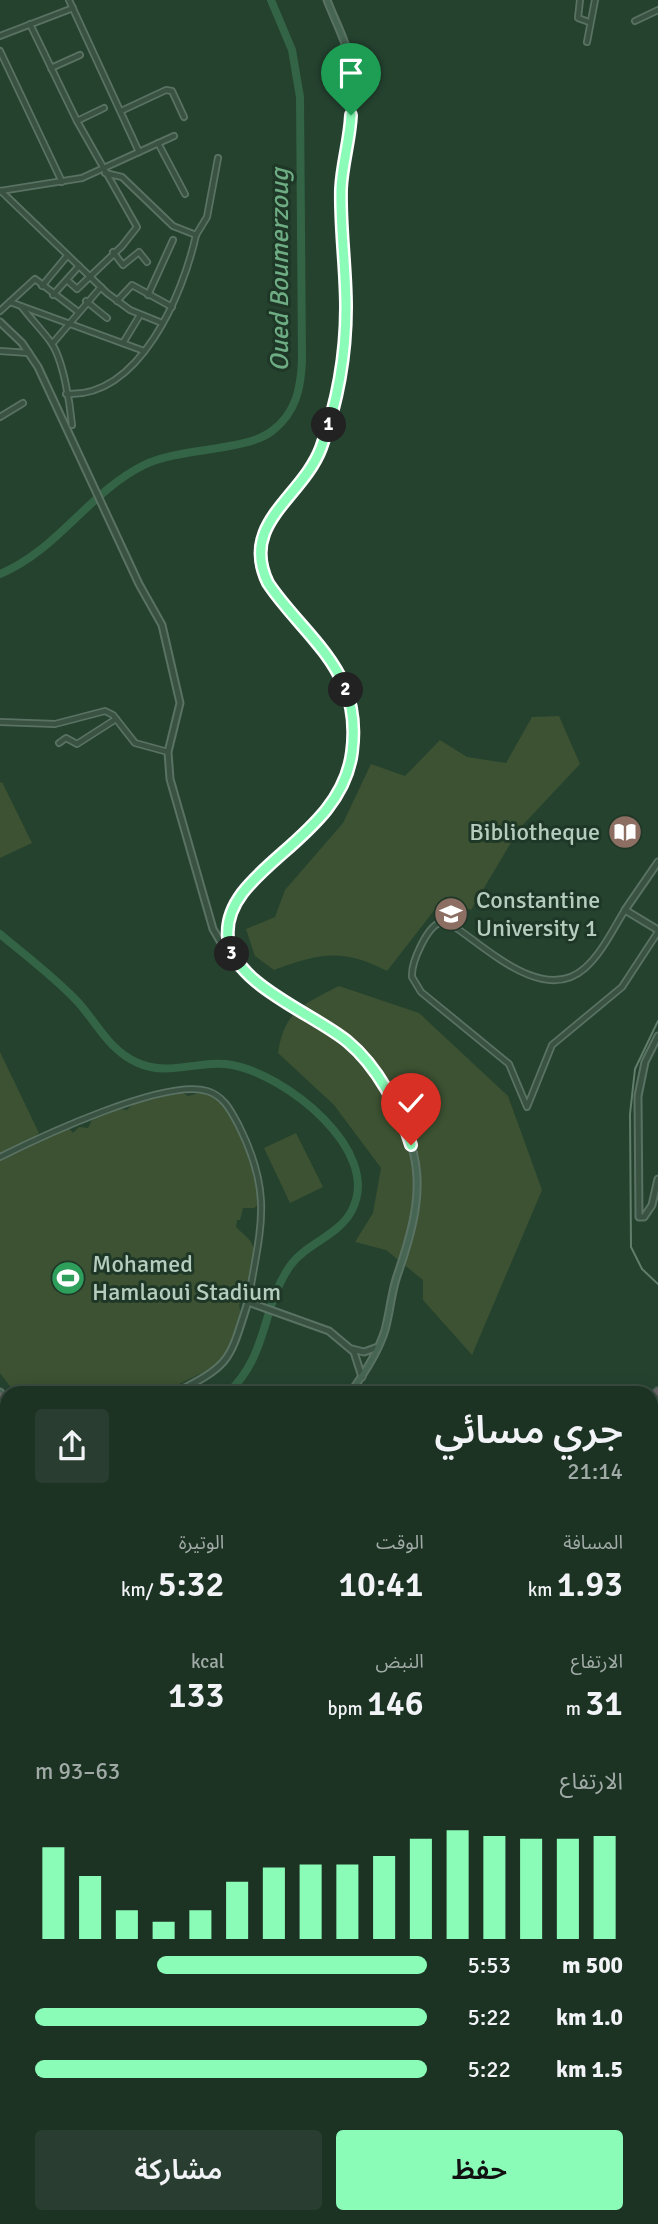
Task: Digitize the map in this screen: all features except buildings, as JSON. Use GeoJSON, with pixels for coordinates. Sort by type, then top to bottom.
{"type":"FeatureCollection","features":[{"type":"Feature","properties":{"kind":"main road"},"geometry":{"type":"LineString","coordinates":[[327,0],[351,63],[352,76],[350,133],[341,187],[345,335],[334,404],[319,452],[303,481],[266,527],[260,559],[272,589],[338,674],[352,711],[353,744],[347,779],[329,810],[296,844],[248,884],[232,906],[228,941],[236,960],[252,978],[349,1043],[389,1094],[408,1133],[418,1174],[417,1210],[378,1348],[355,1386]]}},
{"type":"Feature","properties":{"kind":"street"},"geometry":{"type":"LineString","coordinates":[[580,0],[578,18],[589,22]]}},
{"type":"Feature","properties":{"kind":"street"},"geometry":{"type":"LineString","coordinates":[[587,42],[595,0]]}},
{"type":"Feature","properties":{"kind":"street"},"geometry":{"type":"LineString","coordinates":[[71,1],[139,152]]}},
{"type":"Feature","properties":{"kind":"street"},"geometry":{"type":"LineString","coordinates":[[0,36],[73,8]]}},
{"type":"Feature","properties":{"kind":"street"},"geometry":{"type":"LineString","coordinates":[[635,21],[658,10]]}},
{"type":"Feature","properties":{"kind":"street"},"geometry":{"type":"LineString","coordinates":[[30,24],[76,121],[136,227],[77,289],[67,280]]}},
{"type":"Feature","properties":{"kind":"street"},"geometry":{"type":"LineString","coordinates":[[0,51],[62,182]]}},
{"type":"Feature","properties":{"kind":"street"},"geometry":{"type":"LineString","coordinates":[[51,68],[80,55]]}},
{"type":"Feature","properties":{"kind":"street"},"geometry":{"type":"LineString","coordinates":[[121,111],[166,90],[172,91],[184,117]]}},
{"type":"Feature","properties":{"kind":"street"},"geometry":{"type":"LineString","coordinates":[[76,121],[104,108]]}},
{"type":"Feature","properties":{"kind":"street"},"geometry":{"type":"LineString","coordinates":[[1,191],[62,182],[103,171],[174,136]]}},
{"type":"Feature","properties":{"kind":"street"},"geometry":{"type":"LineString","coordinates":[[158,143],[186,194]]}},
{"type":"Feature","properties":{"kind":"street"},"geometry":{"type":"LineString","coordinates":[[66,394],[93,392],[109,384],[144,351],[172,307],[187,270],[196,235],[208,217],[218,158]]}},
{"type":"Feature","properties":{"kind":"street"},"geometry":{"type":"LineString","coordinates":[[103,171],[122,177],[160,217],[173,226],[196,235]]}},
{"type":"Feature","properties":{"kind":"street"},"geometry":{"type":"LineString","coordinates":[[1,191],[117,301],[140,315],[162,323]]}},
{"type":"Feature","properties":{"kind":"street"},"geometry":{"type":"LineString","coordinates":[[148,295],[173,240]]}},
{"type":"Feature","properties":{"kind":"street"},"geometry":{"type":"LineString","coordinates":[[113,252],[123,265],[139,252],[146,262]]}},
{"type":"Feature","properties":{"kind":"street"},"geometry":{"type":"LineString","coordinates":[[42,286],[67,256]]}},
{"type":"Feature","properties":{"kind":"street"},"geometry":{"type":"LineString","coordinates":[[53,295],[79,266]]}},
{"type":"Feature","properties":{"kind":"street"},"geometry":{"type":"LineString","coordinates":[[0,312],[36,279],[53,295],[77,311]]}},
{"type":"Feature","properties":{"kind":"street"},"geometry":{"type":"LineString","coordinates":[[117,301],[132,285],[172,307]]}},
{"type":"Feature","properties":{"kind":"street"},"geometry":{"type":"LineString","coordinates":[[52,344],[77,311],[101,287]]}},
{"type":"Feature","properties":{"kind":"street"},"geometry":{"type":"LineString","coordinates":[[86,301],[107,318]]}},
{"type":"Feature","properties":{"kind":"street"},"geometry":{"type":"LineString","coordinates":[[10,302],[144,351]]}},
{"type":"Feature","properties":{"kind":"street"},"geometry":{"type":"LineString","coordinates":[[20,306],[52,344],[65,373],[72,425]]}},
{"type":"Feature","properties":{"kind":"street"},"geometry":{"type":"LineString","coordinates":[[123,342],[140,315]]}},
{"type":"Feature","properties":{"kind":"street"},"geometry":{"type":"LineString","coordinates":[[0,322],[29,353],[162,625],[177,685],[179,711],[168,752],[170,779],[213,929],[234,965],[252,978]]}},
{"type":"Feature","properties":{"kind":"street"},"geometry":{"type":"LineString","coordinates":[[0,351],[29,353]]}},
{"type":"Feature","properties":{"kind":"street"},"geometry":{"type":"LineString","coordinates":[[0,417],[23,403]]}},
{"type":"Feature","properties":{"kind":"street"},"geometry":{"type":"LineString","coordinates":[[0,722],[55,724],[99,711],[109,712],[135,743],[168,752]]}},
{"type":"Feature","properties":{"kind":"street"},"geometry":{"type":"LineString","coordinates":[[59,743],[66,738],[76,744],[116,719]]}},
{"type":"Feature","properties":{"kind":"street"},"geometry":{"type":"LineString","coordinates":[[625,910],[658,931],[622,987],[552,1045],[527,1107],[509,1064],[421,992],[412,978],[413,964],[432,928],[442,922],[453,925],[536,979],[565,979],[588,965],[625,910],[658,862]]}},
{"type":"Feature","properties":{"kind":"street"},"geometry":{"type":"LineString","coordinates":[[658,1036],[645,1062],[638,1096],[639,1217],[644,1217],[649,1212],[658,1179]]}},
{"type":"Feature","properties":{"kind":"street"},"geometry":{"type":"LineString","coordinates":[[0,1157],[125,1104],[199,1090],[214,1094],[229,1108],[256,1167],[263,1196],[248,1302],[234,1350],[225,1364],[187,1386]]}},
{"type":"Feature","properties":{"kind":"street"},"geometry":{"type":"LineString","coordinates":[[248,1302],[329,1331],[352,1349],[363,1352],[378,1348]]}},
{"type":"Feature","properties":{"kind":"street"},"geometry":{"type":"LineString","coordinates":[[352,1349],[362,1377]]}},
{"type":"Feature","properties":{"kind":"green space"},"geometry":{"type":"Polygon","coordinates":[[[559,716],[580,764],[519,829],[471,910],[443,899],[387,971],[344,956],[318,957],[274,970],[255,956],[246,929],[275,917],[285,890],[343,823],[371,764],[405,776],[440,740],[467,757],[506,763],[532,717],[559,716]]]}},
{"type":"Feature","properties":{"kind":"green space"},"geometry":{"type":"Polygon","coordinates":[[[2,782],[32,843],[0,858],[0,783],[2,782]]]}},
{"type":"Feature","properties":{"kind":"green space"},"geometry":{"type":"Polygon","coordinates":[[[339,986],[419,1013],[508,1096],[542,1190],[472,1355],[423,1300],[423,1280],[386,1250],[355,1242],[373,1213],[381,1168],[334,1105],[278,1053],[285,1027],[298,1010],[339,986]]]}},
{"type":"Feature","properties":{"kind":"green space"},"geometry":{"type":"Polygon","coordinates":[[[0,1052],[39,1133],[36,1136],[40,1142],[69,1128],[73,1133],[79,1127],[88,1128],[92,1120],[120,1109],[127,1110],[135,1102],[183,1093],[188,1096],[203,1092],[218,1097],[227,1108],[257,1175],[260,1203],[254,1208],[243,1208],[240,1220],[237,1220],[236,1227],[252,1244],[255,1268],[247,1293],[239,1305],[241,1314],[231,1348],[216,1366],[175,1386],[10,1386],[0,1373],[0,1052]]]}},
{"type":"Feature","properties":{"kind":"green space"},"geometry":{"type":"Polygon","coordinates":[[[296,1133],[323,1187],[290,1203],[264,1148],[296,1133]]]}},
{"type":"Feature","properties":{"kind":"waterway","name":"Oued Boumerzoug"},"geometry":{"type":"LineString","coordinates":[[0,574],[39,551],[124,476],[159,459],[260,438],[280,424],[292,408],[298,390],[302,360],[300,97],[292,50],[271,0]]}},
{"type":"Feature","properties":{"kind":"waterway","name":"Oued Boumerzoug"},"geometry":{"type":"LineString","coordinates":[[0,934],[67,991],[111,1043],[128,1057],[150,1067],[220,1064],[253,1071],[301,1099],[323,1118],[341,1140],[354,1163],[358,1187],[352,1210],[339,1226],[305,1251],[290,1266],[274,1298],[251,1363],[234,1386]]}},
{"type":"Feature","properties":{"kind":"tram line"},"geometry":{"type":"LineString","coordinates":[[658,1021],[635,1069],[630,1114],[631,1247],[642,1269],[658,1284]]}},
{"type":"Feature","properties":{"kind":"place","name":"Bibliotheque"},"geometry":{"type":"Point","coordinates":[625,832]}},
{"type":"Feature","properties":{"kind":"place","name":"Constantine University 1"},"geometry":{"type":"Point","coordinates":[451,914]}},
{"type":"Feature","properties":{"kind":"place","name":"Mohamed Hamlaoui Stadium"},"geometry":{"type":"Point","coordinates":[68,1278]}},
{"type":"Feature","properties":{"kind":"route"},"geometry":{"type":"LineString","coordinates":[[351,115],[341,187],[345,335],[334,404],[319,452],[311,468],[273,516],[262,536],[260,547],[262,572],[268,583],[329,660],[344,686],[352,711],[354,735],[351,761],[343,788],[329,810],[238,896],[229,916],[228,941],[236,960],[252,978],[323,1023],[360,1053],[396,1105],[411,1145]]}}]}
